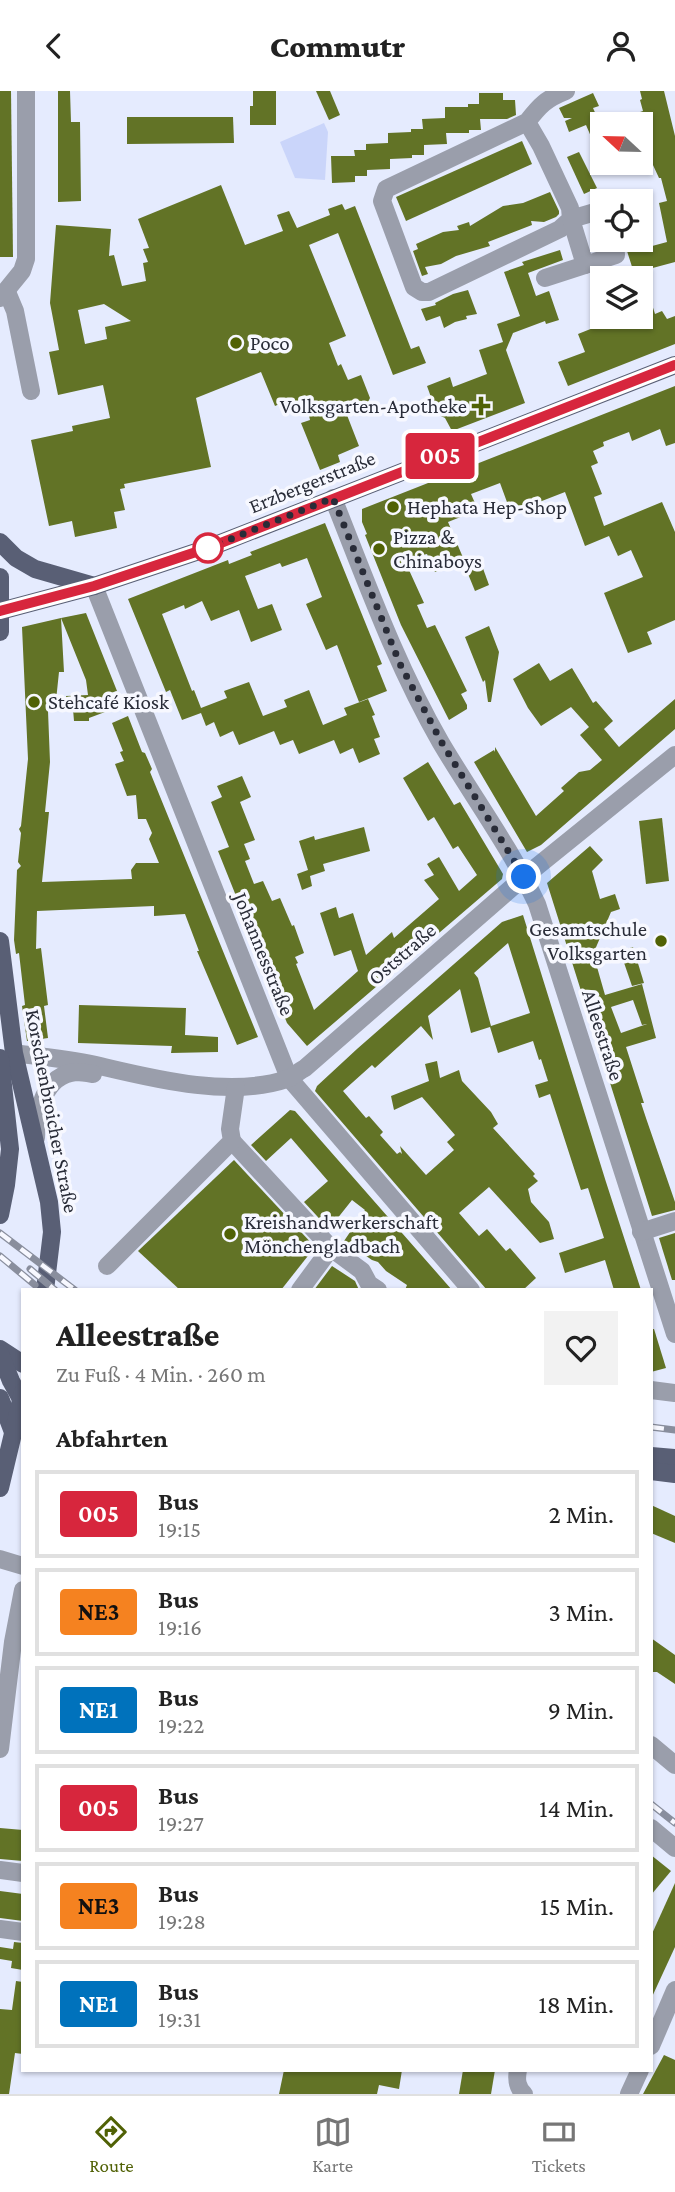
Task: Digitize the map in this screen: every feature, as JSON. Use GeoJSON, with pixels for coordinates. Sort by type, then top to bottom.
{"type":"FeatureCollection","features":[{"type":"Feature","properties":{"kind":"main road","name":"Erzbergerstraße"},"geometry":{"type":"LineString","coordinates":[[0,611],[94,586],[208,548],[675,365]]}},
{"type":"Feature","properties":{"kind":"main road"},"geometry":{"type":"LineString","coordinates":[[0,541],[24,564],[94,586]]}},
{"type":"Feature","properties":{"kind":"main road"},"geometry":{"type":"LineString","coordinates":[[0,577],[0,632]]}},
{"type":"Feature","properties":{"kind":"main road","name":"Korschenbroicher Straße"},"geometry":{"type":"LineString","coordinates":[[0,941],[10,1149],[0,1215]]}},
{"type":"Feature","properties":{"kind":"main road","name":"Korschenbroicher Straße"},"geometry":{"type":"LineString","coordinates":[[4,1063],[23,1095],[49,1202],[52,1232],[45,1288]]}},
{"type":"Feature","properties":{"kind":"main road"},"geometry":{"type":"LineString","coordinates":[[0,1351],[21,1363]]}},
{"type":"Feature","properties":{"kind":"main road"},"geometry":{"type":"LineString","coordinates":[[0,1351],[6,1372],[21,1395]]}},
{"type":"Feature","properties":{"kind":"main road"},"geometry":{"type":"LineString","coordinates":[[0,1383],[21,1396]]}},
{"type":"Feature","properties":{"kind":"main road"},"geometry":{"type":"LineString","coordinates":[[0,1398],[13,1432]]}},
{"type":"Feature","properties":{"kind":"main road"},"geometry":{"type":"LineString","coordinates":[[0,1488],[21,1401]]}},
{"type":"Feature","properties":{"kind":"main road"},"geometry":{"type":"LineString","coordinates":[[653,1456],[675,1458]]}},
{"type":"Feature","properties":{"kind":"main road"},"geometry":{"type":"LineString","coordinates":[[653,1471],[675,1474]]}},
{"type":"Feature","properties":{"kind":"street"},"geometry":{"type":"LineString","coordinates":[[26,91],[26,259],[22,271],[2,290],[15,311],[31,391]]}},
{"type":"Feature","properties":{"kind":"street"},"geometry":{"type":"LineString","coordinates":[[566,91],[547,99],[527,123],[386,190],[382,201],[414,287],[422,292],[429,292],[560,229],[571,219],[590,214]]}},
{"type":"Feature","properties":{"kind":"street"},"geometry":{"type":"LineString","coordinates":[[527,123],[541,146],[570,208],[585,265]]}},
{"type":"Feature","properties":{"kind":"street"},"geometry":{"type":"LineString","coordinates":[[545,278],[615,255],[615,252]]}},
{"type":"Feature","properties":{"kind":"street","name":"Alleestraße"},"geometry":{"type":"LineString","coordinates":[[333,498],[400,664],[442,743],[524,877],[537,904],[675,1334]]}},
{"type":"Feature","properties":{"kind":"street","name":"Johannesstraße"},"geometry":{"type":"LineString","coordinates":[[94,586],[289,1078],[469,1288]]}},
{"type":"Feature","properties":{"kind":"street","name":"Oststraße"},"geometry":{"type":"LineString","coordinates":[[4,1063],[99,1066],[121,1073],[192,1084],[236,1087],[289,1078],[305,1068],[524,877],[675,755]]}},
{"type":"Feature","properties":{"kind":"street","name":"Oststraße"},"geometry":{"type":"LineString","coordinates":[[36,1141],[36,1117],[42,1099],[60,1077],[76,1072],[99,1075],[121,1073]]}},
{"type":"Feature","properties":{"kind":"street"},"geometry":{"type":"LineString","coordinates":[[236,1087],[230,1129],[232,1141],[331,1248],[362,1271],[369,1284],[375,1288]]}},
{"type":"Feature","properties":{"kind":"street"},"geometry":{"type":"LineString","coordinates":[[107,1266],[232,1141]]}},
{"type":"Feature","properties":{"kind":"street"},"geometry":{"type":"LineString","coordinates":[[641,1232],[675,1221]]}},
{"type":"Feature","properties":{"kind":"street"},"geometry":{"type":"LineString","coordinates":[[301,1288],[331,1248]]}},
{"type":"Feature","properties":{"kind":"street"},"geometry":{"type":"LineString","coordinates":[[653,1390],[675,1392]]}},
{"type":"Feature","properties":{"kind":"street"},"geometry":{"type":"LineString","coordinates":[[0,1559],[21,1565]]}},
{"type":"Feature","properties":{"kind":"street"},"geometry":{"type":"LineString","coordinates":[[0,1749],[6,1639],[21,1596]]}},
{"type":"Feature","properties":{"kind":"street"},"geometry":{"type":"LineString","coordinates":[[653,1747],[675,1765]]}},
{"type":"Feature","properties":{"kind":"street"},"geometry":{"type":"LineString","coordinates":[[653,1830],[675,1848]]}},
{"type":"Feature","properties":{"kind":"street"},"geometry":{"type":"LineString","coordinates":[[0,1870],[21,1873]]}},
{"type":"Feature","properties":{"kind":"street"},"geometry":{"type":"LineString","coordinates":[[0,1929],[21,1932]]}},
{"type":"Feature","properties":{"kind":"street"},"geometry":{"type":"LineString","coordinates":[[656,2021],[675,1990]]}},
{"type":"Feature","properties":{"kind":"street"},"geometry":{"type":"LineString","coordinates":[[517,2072],[518,2089],[524,2094]]}},
{"type":"Feature","properties":{"kind":"street"},"geometry":{"type":"LineString","coordinates":[[629,2094],[639,2072]]}},
{"type":"Feature","properties":{"kind":"shaded area"},"geometry":{"type":"Polygon","coordinates":[[[324,123],[328,132],[325,180],[295,178],[280,142],[324,123]]]}},
{"type":"Feature","properties":{"kind":"building"},"geometry":{"type":"Polygon","coordinates":[[[0,91],[11,91],[13,257],[0,257],[0,91]]]}},
{"type":"Feature","properties":{"kind":"building"},"geometry":{"type":"Polygon","coordinates":[[[58,91],[70,91],[71,122],[80,122],[81,201],[58,202],[58,91]]]}},
{"type":"Feature","properties":{"kind":"building"},"geometry":{"type":"Polygon","coordinates":[[[253,91],[276,91],[276,125],[250,125],[253,91]]]}},
{"type":"Feature","properties":{"kind":"building"},"geometry":{"type":"Polygon","coordinates":[[[316,91],[330,91],[340,115],[329,120],[316,91]]]}},
{"type":"Feature","properties":{"kind":"building"},"geometry":{"type":"Polygon","coordinates":[[[640,91],[664,91],[675,136],[675,262],[653,268],[632,266],[627,252],[653,252],[653,246],[667,242],[659,203],[667,201],[661,178],[653,165],[653,112],[640,112],[643,111],[640,91]]]}},
{"type":"Feature","properties":{"kind":"building"},"geometry":{"type":"Polygon","coordinates":[[[479,93],[503,93],[503,100],[515,100],[516,115],[507,119],[480,119],[481,130],[446,133],[447,144],[424,145],[424,155],[390,159],[390,169],[367,170],[367,176],[355,176],[355,182],[332,183],[331,156],[355,156],[354,150],[366,150],[366,144],[388,143],[388,133],[423,129],[422,119],[445,118],[445,107],[479,104],[479,93]]]}},
{"type":"Feature","properties":{"kind":"building"},"geometry":{"type":"Polygon","coordinates":[[[593,93],[599,106],[593,108],[595,112],[590,112],[590,134],[586,125],[569,132],[565,121],[572,118],[564,118],[559,108],[593,93]]]}},
{"type":"Feature","properties":{"kind":"building"},"geometry":{"type":"Polygon","coordinates":[[[127,117],[233,117],[234,143],[127,144],[127,117]]]}},
{"type":"Feature","properties":{"kind":"building"},"geometry":{"type":"Polygon","coordinates":[[[522,141],[532,164],[406,221],[396,197],[522,141]]]}},
{"type":"Feature","properties":{"kind":"building"},"geometry":{"type":"Polygon","coordinates":[[[579,152],[597,188],[584,194],[567,157],[579,152]]]}},
{"type":"Feature","properties":{"kind":"building"},"geometry":{"type":"Polygon","coordinates":[[[221,185],[245,245],[283,231],[277,215],[289,211],[297,228],[330,215],[328,209],[342,204],[345,210],[355,206],[411,349],[419,346],[426,363],[393,375],[338,233],[309,245],[346,336],[329,343],[338,366],[341,364],[348,380],[361,375],[370,398],[368,402],[345,410],[359,446],[338,455],[340,462],[320,470],[301,423],[310,420],[305,398],[285,406],[284,402],[275,406],[261,372],[196,398],[211,467],[124,484],[125,488],[120,489],[125,510],[114,512],[117,528],[75,537],[72,521],[49,526],[31,440],[73,431],[72,426],[110,418],[103,385],[58,395],[49,352],[59,350],[50,303],[56,225],[111,229],[109,256],[114,255],[122,286],[146,281],[143,263],[148,262],[143,249],[149,248],[138,219],[221,185]],[[104,304],[78,310],[85,344],[107,339],[105,327],[131,321],[104,304]]]}},
{"type":"Feature","properties":{"kind":"building"},"geometry":{"type":"Polygon","coordinates":[[[550,192],[559,211],[556,217],[544,222],[531,221],[532,225],[488,242],[490,246],[425,267],[428,274],[422,276],[413,251],[418,249],[416,244],[443,232],[459,230],[457,226],[469,222],[470,226],[503,206],[523,203],[550,192]]]}},
{"type":"Feature","properties":{"kind":"building"},"geometry":{"type":"Polygon","coordinates":[[[560,250],[563,260],[528,273],[536,296],[549,291],[559,320],[546,324],[545,321],[513,333],[506,350],[525,403],[452,431],[445,418],[437,414],[427,386],[450,377],[453,387],[487,374],[479,350],[503,342],[497,324],[520,316],[504,272],[524,265],[522,262],[560,250]]]}},
{"type":"Feature","properties":{"kind":"building"},"geometry":{"type":"Polygon","coordinates":[[[468,290],[477,314],[466,316],[467,319],[444,328],[440,316],[426,321],[421,309],[468,290]]]}},
{"type":"Feature","properties":{"kind":"building"},"geometry":{"type":"Polygon","coordinates":[[[653,308],[655,314],[662,311],[667,319],[675,316],[675,344],[568,386],[558,362],[585,352],[578,334],[590,329],[653,329],[653,308]]]}},
{"type":"Feature","properties":{"kind":"building"},"geometry":{"type":"Polygon","coordinates":[[[675,386],[675,443],[666,446],[660,429],[632,441],[629,432],[603,442],[604,446],[593,451],[598,463],[591,466],[602,494],[594,497],[604,526],[662,502],[675,532],[675,620],[647,632],[652,644],[628,653],[604,593],[643,577],[631,550],[618,556],[609,536],[585,546],[565,492],[511,513],[500,483],[471,494],[478,510],[448,522],[464,560],[435,572],[427,554],[404,559],[424,603],[417,605],[427,628],[435,625],[467,691],[461,694],[467,709],[449,720],[401,625],[365,535],[367,534],[362,522],[362,509],[675,386]]]}},
{"type":"Feature","properties":{"kind":"building"},"geometry":{"type":"Polygon","coordinates":[[[325,523],[382,664],[377,666],[387,691],[359,702],[337,645],[326,650],[306,604],[322,597],[307,558],[282,567],[280,563],[245,576],[258,609],[272,604],[282,630],[251,642],[239,610],[211,621],[202,601],[185,609],[184,605],[162,614],[201,708],[227,698],[224,691],[249,682],[263,716],[287,707],[284,700],[309,690],[323,725],[347,715],[344,708],[368,699],[380,737],[374,739],[380,754],[359,763],[353,748],[340,754],[334,740],[299,754],[293,740],[280,745],[274,731],[239,745],[233,731],[220,737],[214,722],[206,726],[201,713],[182,720],[170,690],[166,692],[128,599],[228,560],[229,564],[252,555],[250,552],[325,523]]]}},
{"type":"Feature","properties":{"kind":"building"},"geometry":{"type":"Polygon","coordinates":[[[481,563],[489,585],[475,591],[466,569],[481,563]]]}},
{"type":"Feature","properties":{"kind":"building"},"geometry":{"type":"Polygon","coordinates":[[[86,613],[117,691],[107,694],[113,709],[89,718],[89,721],[74,721],[73,709],[68,710],[66,696],[88,695],[86,680],[61,618],[86,613]]]}},
{"type":"Feature","properties":{"kind":"building"},"geometry":{"type":"Polygon","coordinates":[[[61,618],[64,672],[59,672],[55,710],[48,711],[50,762],[45,812],[49,812],[42,882],[132,879],[131,870],[136,863],[159,863],[149,839],[152,833],[146,819],[138,819],[136,795],[127,796],[115,764],[124,761],[112,723],[128,716],[152,769],[150,772],[258,1037],[237,1045],[197,951],[185,914],[154,916],[154,906],[37,911],[36,949],[41,948],[48,1005],[44,1006],[48,1038],[27,1041],[19,953],[16,954],[14,940],[17,870],[21,866],[18,862],[21,833],[19,829],[28,759],[22,627],[61,618]]]}},
{"type":"Feature","properties":{"kind":"building"},"geometry":{"type":"Polygon","coordinates":[[[489,626],[499,652],[491,702],[488,702],[485,680],[483,682],[465,637],[489,626]]]}},
{"type":"Feature","properties":{"kind":"building"},"geometry":{"type":"Polygon","coordinates":[[[539,663],[550,681],[572,668],[593,703],[596,701],[613,721],[604,729],[619,747],[675,699],[675,729],[541,845],[527,852],[474,762],[494,750],[495,752],[495,747],[536,816],[564,791],[561,788],[579,772],[590,770],[602,760],[580,735],[589,727],[571,707],[541,726],[528,708],[513,679],[539,663]]]}},
{"type":"Feature","properties":{"kind":"building"},"geometry":{"type":"Polygon","coordinates":[[[428,762],[454,805],[460,802],[503,874],[502,879],[307,1046],[287,1023],[218,851],[229,847],[211,802],[222,797],[217,786],[242,776],[251,797],[240,802],[255,840],[244,844],[250,859],[245,861],[254,884],[263,881],[272,901],[280,898],[292,926],[294,925],[304,953],[295,957],[298,963],[296,964],[314,1010],[358,971],[351,950],[334,956],[320,913],[336,907],[339,918],[353,913],[366,955],[392,932],[394,938],[439,899],[424,880],[434,875],[427,864],[439,857],[459,891],[477,875],[458,846],[453,849],[434,817],[428,821],[403,778],[428,762]]]}},
{"type":"Feature","properties":{"kind":"building"},"geometry":{"type":"Polygon","coordinates":[[[662,818],[669,881],[646,884],[639,821],[662,818]]]}},
{"type":"Feature","properties":{"kind":"building"},"geometry":{"type":"Polygon","coordinates":[[[364,827],[370,851],[323,864],[325,871],[310,876],[312,886],[302,890],[297,874],[308,870],[299,841],[314,836],[315,840],[364,827]]]}},
{"type":"Feature","properties":{"kind":"building"},"geometry":{"type":"Polygon","coordinates":[[[590,846],[603,860],[592,871],[600,899],[615,894],[620,909],[611,912],[594,952],[595,960],[605,995],[642,984],[656,1038],[626,1047],[644,1103],[641,1103],[675,1202],[675,1210],[652,1216],[547,883],[590,846]],[[633,1000],[611,1007],[621,1033],[647,1024],[642,1025],[633,1000]]]}},
{"type":"Feature","properties":{"kind":"building"},"geometry":{"type":"Polygon","coordinates":[[[523,915],[640,1288],[613,1288],[605,1260],[565,1273],[559,1253],[604,1238],[588,1188],[581,1190],[550,1094],[539,1098],[535,1085],[548,1081],[533,1041],[498,1053],[490,1027],[471,1033],[460,989],[428,1016],[433,1040],[421,1026],[375,1068],[372,1065],[343,1091],[366,1118],[369,1116],[383,1132],[380,1135],[397,1154],[402,1154],[400,1146],[426,1175],[454,1150],[447,1142],[455,1135],[422,1097],[394,1110],[391,1096],[429,1081],[425,1064],[437,1061],[440,1078],[459,1070],[462,1081],[491,1112],[498,1124],[493,1128],[535,1174],[533,1176],[538,1181],[528,1189],[531,1202],[549,1222],[554,1239],[540,1243],[489,1187],[459,1213],[479,1236],[487,1229],[506,1251],[510,1248],[536,1278],[525,1288],[485,1288],[315,1091],[317,1086],[502,922],[523,915]],[[508,943],[474,973],[478,978],[491,1026],[530,1013],[508,943]]]}},
{"type":"Feature","properties":{"kind":"building"},"geometry":{"type":"Polygon","coordinates":[[[633,947],[644,983],[632,986],[620,951],[633,947]]]}},
{"type":"Feature","properties":{"kind":"building"},"geometry":{"type":"Polygon","coordinates":[[[79,1005],[186,1008],[185,1035],[218,1037],[218,1052],[171,1053],[172,1046],[78,1043],[79,1005]]]}},
{"type":"Feature","properties":{"kind":"building"},"geometry":{"type":"Polygon","coordinates":[[[290,1110],[295,1111],[450,1288],[406,1288],[407,1285],[378,1262],[344,1241],[365,1210],[352,1200],[329,1229],[304,1202],[328,1181],[291,1138],[266,1161],[251,1145],[290,1110]]]}},
{"type":"Feature","properties":{"kind":"building","name":"Kreishandwerkerschaft Mönchengladbach"},"geometry":{"type":"Polygon","coordinates":[[[234,1160],[315,1247],[283,1288],[178,1288],[138,1251],[234,1160]]]}},
{"type":"Feature","properties":{"kind":"building"},"geometry":{"type":"Polygon","coordinates":[[[675,1233],[675,1280],[672,1280],[659,1238],[675,1233]]]}},
{"type":"Feature","properties":{"kind":"building"},"geometry":{"type":"Polygon","coordinates":[[[332,1266],[355,1281],[358,1288],[316,1288],[332,1266]]]}},
{"type":"Feature","properties":{"kind":"building"},"geometry":{"type":"Polygon","coordinates":[[[653,1329],[654,1329],[666,1368],[653,1371],[653,1329]]]}},
{"type":"Feature","properties":{"kind":"building"},"geometry":{"type":"Polygon","coordinates":[[[653,1506],[675,1516],[675,1543],[653,1534],[653,1506]]]}},
{"type":"Feature","properties":{"kind":"building"},"geometry":{"type":"Polygon","coordinates":[[[653,1639],[675,1655],[675,1684],[653,1672],[653,1639]]]}},
{"type":"Feature","properties":{"kind":"building"},"geometry":{"type":"Polygon","coordinates":[[[0,1828],[21,1830],[21,1861],[0,1859],[0,1828]]]}},
{"type":"Feature","properties":{"kind":"building"},"geometry":{"type":"Polygon","coordinates":[[[653,1857],[671,1871],[653,1893],[653,1857]]]}},
{"type":"Feature","properties":{"kind":"building"},"geometry":{"type":"Polygon","coordinates":[[[675,1883],[675,1947],[653,1995],[653,1932],[675,1883]]]}},
{"type":"Feature","properties":{"kind":"building"},"geometry":{"type":"Polygon","coordinates":[[[0,1891],[21,1894],[21,1921],[0,1918],[0,1891]]]}},
{"type":"Feature","properties":{"kind":"building"},"geometry":{"type":"Polygon","coordinates":[[[14,1942],[21,1943],[21,1970],[11,1968],[12,1961],[0,1959],[0,1947],[13,1949],[14,1942]]]}},
{"type":"Feature","properties":{"kind":"building"},"geometry":{"type":"Polygon","coordinates":[[[16,1981],[21,1982],[21,2054],[15,2053],[9,2094],[0,2094],[0,2009],[12,2010],[16,1981]]]}},
{"type":"Feature","properties":{"kind":"building"},"geometry":{"type":"Polygon","coordinates":[[[664,2055],[675,2060],[675,2094],[643,2094],[664,2055]]]}},
{"type":"Feature","properties":{"kind":"building"},"geometry":{"type":"Polygon","coordinates":[[[284,2072],[402,2072],[399,2089],[379,2085],[377,2094],[279,2094],[284,2072]]]}},
{"type":"Feature","properties":{"kind":"building"},"geometry":{"type":"Polygon","coordinates":[[[463,2072],[495,2072],[491,2094],[459,2094],[463,2072]]]}},
{"type":"Feature","properties":{"kind":"railway"},"geometry":{"type":"LineString","coordinates":[[0,1233],[72,1288]]}},
{"type":"Feature","properties":{"kind":"railway"},"geometry":{"type":"LineString","coordinates":[[0,1256],[35,1285]]}},
{"type":"Feature","properties":{"kind":"railway"},"geometry":{"type":"LineString","coordinates":[[30,1269],[53,1288]]}},
{"type":"Feature","properties":{"kind":"railway"},"geometry":{"type":"LineString","coordinates":[[653,1427],[675,1430]]}},
{"type":"Feature","properties":{"kind":"railway"},"geometry":{"type":"LineString","coordinates":[[653,1806],[675,1823]]}},
{"type":"Feature","properties":{"kind":"bus line","name":"005"},"geometry":{"type":"LineString","coordinates":[[0,611],[94,586],[208,548],[675,365]]}},
{"type":"Feature","properties":{"kind":"place","name":"Poco"},"geometry":{"type":"Point","coordinates":[236,343]}},
{"type":"Feature","properties":{"kind":"place","name":"Volksgarten-Apotheke"},"geometry":{"type":"Point","coordinates":[481,406]}},
{"type":"Feature","properties":{"kind":"place","name":"Hephata Hep-Shop"},"geometry":{"type":"Point","coordinates":[393,507]}},
{"type":"Feature","properties":{"kind":"place","name":"Pizza & Chinaboys"},"geometry":{"type":"Point","coordinates":[379,549]}},
{"type":"Feature","properties":{"kind":"place","name":"Stehcafé Kiosk"},"geometry":{"type":"Point","coordinates":[34,702]}},
{"type":"Feature","properties":{"kind":"place","name":"Gesamtschule Volksgarten"},"geometry":{"type":"Point","coordinates":[661,941]}},
{"type":"Feature","properties":{"kind":"place","name":"Kreishandwerkerschaft Mönchengladbach"},"geometry":{"type":"Point","coordinates":[230,1234]}},
{"type":"Feature","properties":{"kind":"route"},"geometry":{"type":"LineString","coordinates":[[208,548],[333,498],[400,664],[442,743],[524,877]]}}]}
